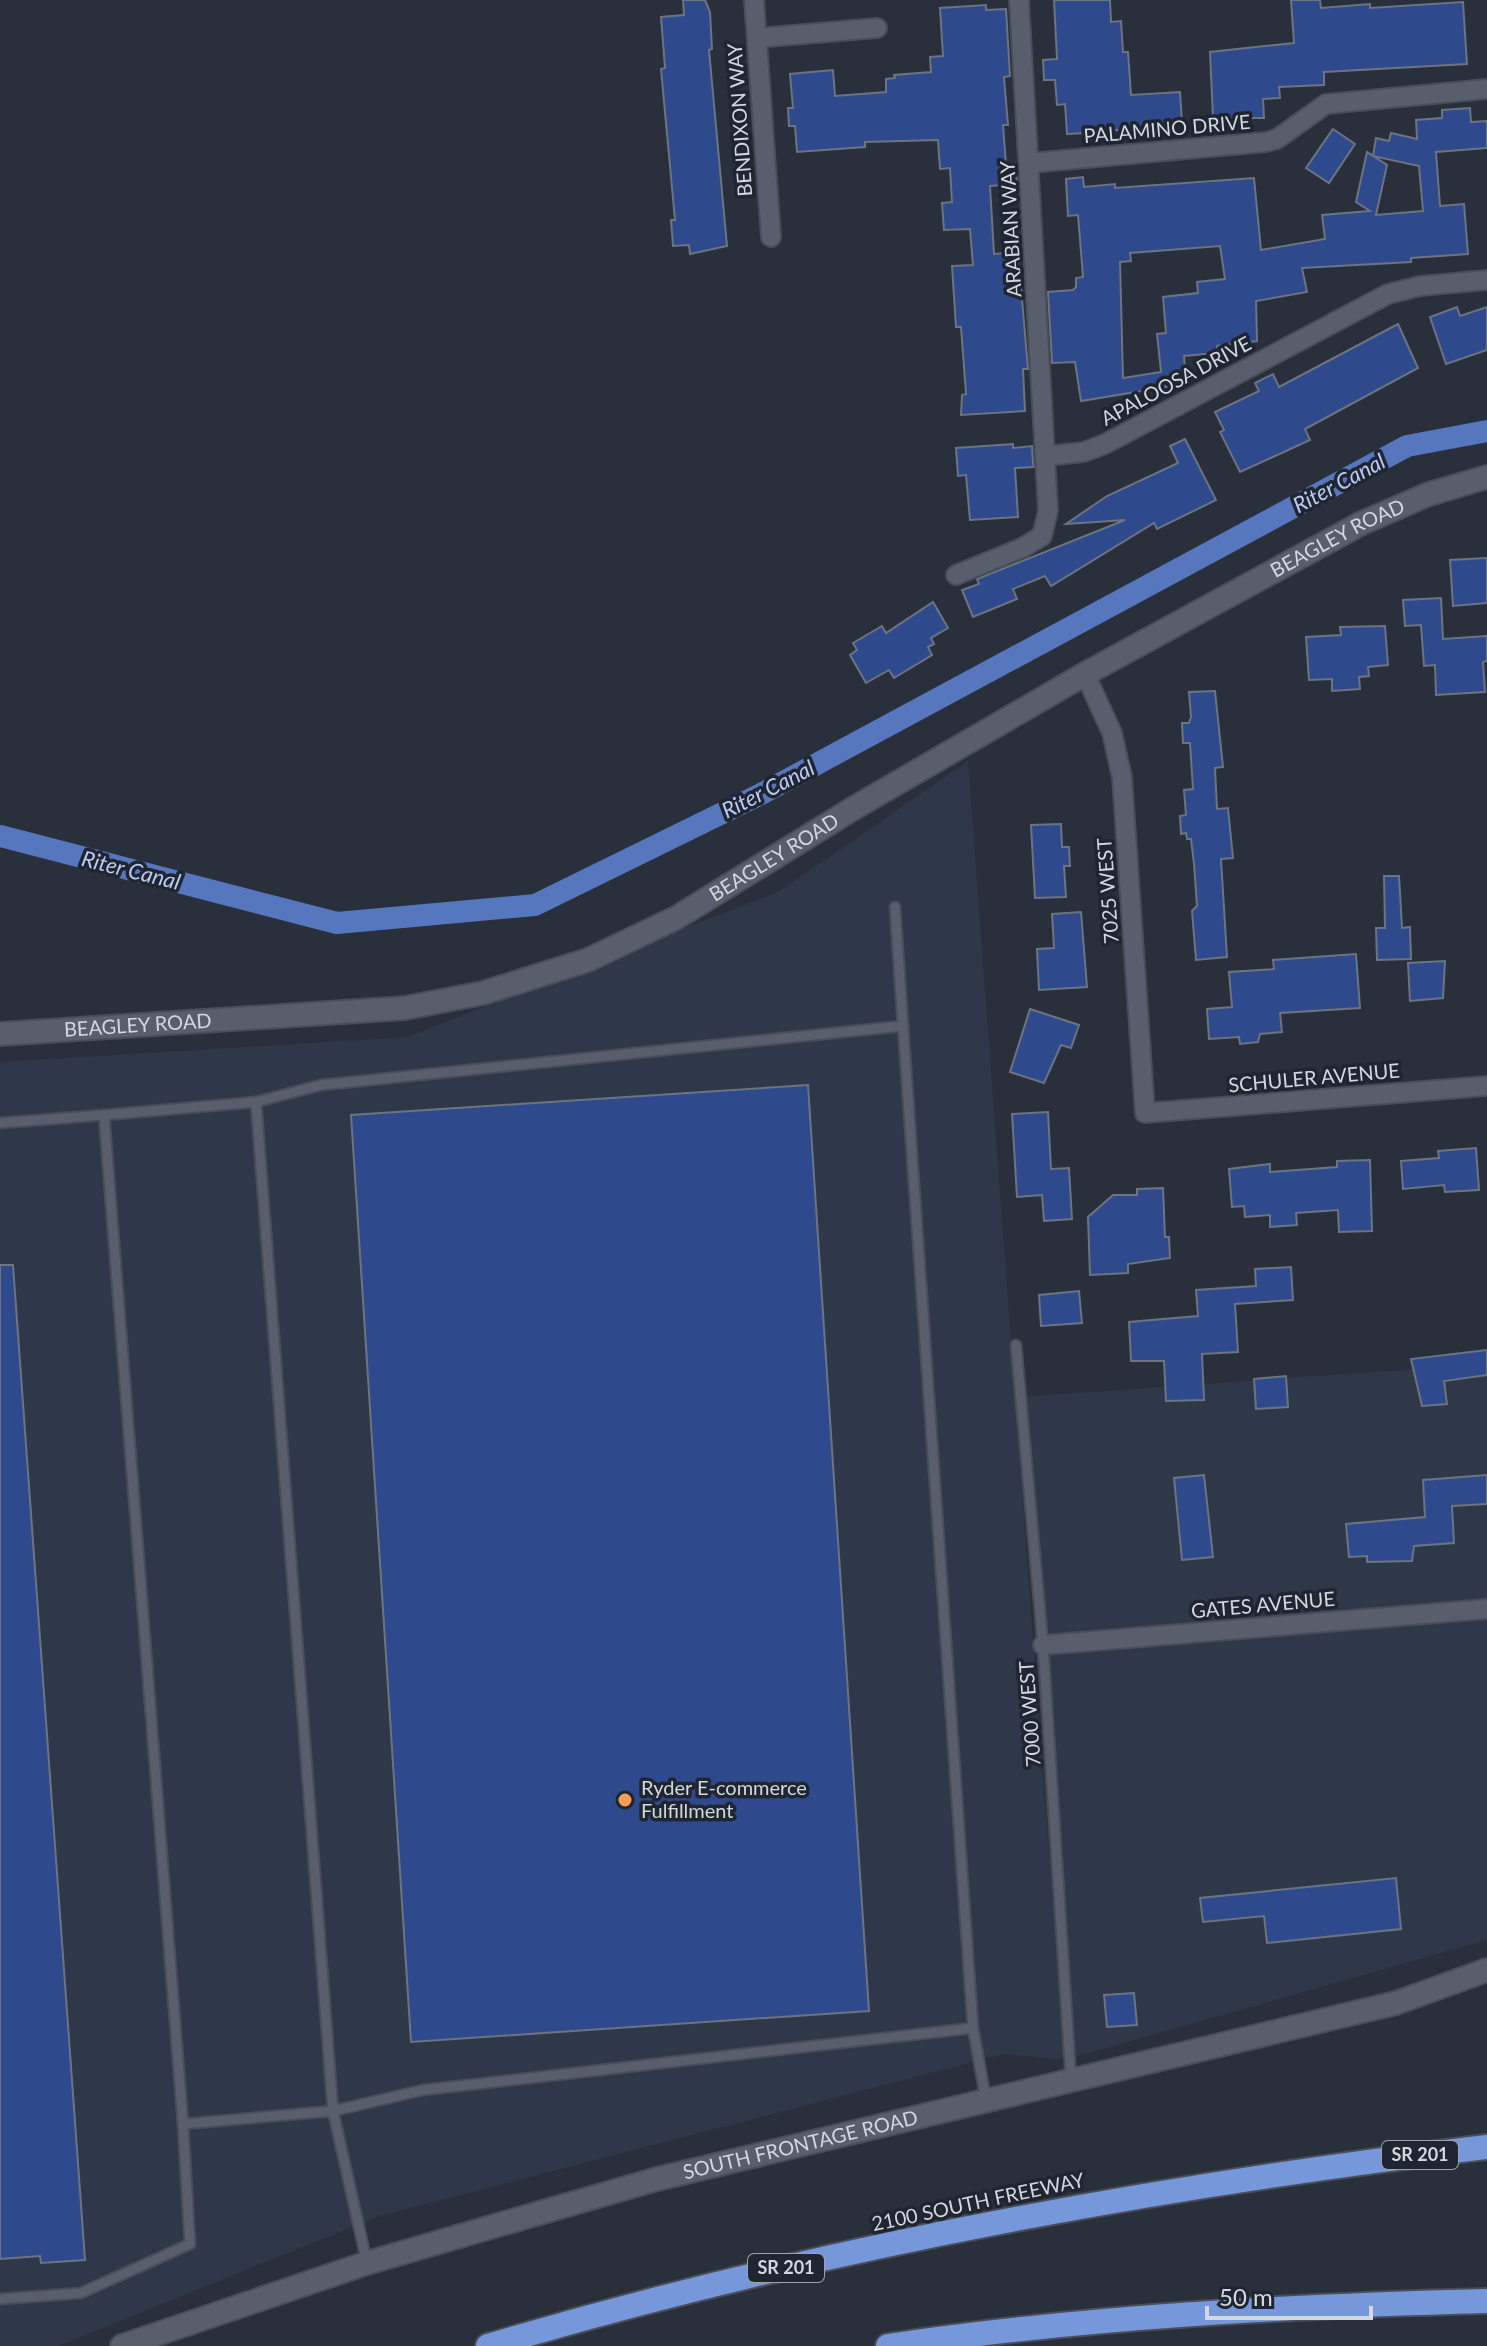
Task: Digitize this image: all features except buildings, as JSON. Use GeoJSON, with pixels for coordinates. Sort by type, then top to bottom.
{"type":"FeatureCollection","features":[{"type":"Feature","properties":{"kind":"highway","name":"2100 SOUTH FREEWAY"},"geometry":{"type":"LineString","coordinates":[[488,2346],[748,2277],[970,2226],[1220,2182],[1487,2147]]}},
{"type":"Feature","properties":{"kind":"highway"},"geometry":{"type":"LineString","coordinates":[[888,2346],[978,2333],[1362,2305],[1487,2301]]}},
{"type":"Feature","properties":{"kind":"street","name":"BENDIXON WAY"},"geometry":{"type":"LineString","coordinates":[[754,0],[771,237]]}},
{"type":"Feature","properties":{"kind":"street","name":"ARABIAN WAY"},"geometry":{"type":"LineString","coordinates":[[1019,0],[1045,456]]}},
{"type":"Feature","properties":{"kind":"street"},"geometry":{"type":"LineString","coordinates":[[757,38],[877,28]]}},
{"type":"Feature","properties":{"kind":"street","name":"PALAMINO DRIVE"},"geometry":{"type":"LineString","coordinates":[[1030,163],[1266,142],[1277,139],[1326,104],[1487,89]]}},
{"type":"Feature","properties":{"kind":"street","name":"APALOOSA DRIVE"},"geometry":{"type":"LineString","coordinates":[[1045,456],[1084,452],[1105,444],[1388,294],[1420,286],[1487,280]]}},
{"type":"Feature","properties":{"kind":"street"},"geometry":{"type":"LineString","coordinates":[[956,575],[1022,548],[1042,536],[1048,520],[1045,456]]}},
{"type":"Feature","properties":{"kind":"street","name":"BEAGLEY ROAD"},"geometry":{"type":"LineString","coordinates":[[0,1034],[380,1011],[446,1001],[555,972],[618,947],[676,918],[854,808],[1085,674],[1362,523],[1429,494],[1487,477]]}},
{"type":"Feature","properties":{"kind":"street","name":"7025 WEST"},"geometry":{"type":"LineString","coordinates":[[1085,674],[1112,733],[1122,777],[1145,1113]]}},
{"type":"Feature","properties":{"kind":"street","name":"SCHULER AVENUE"},"geometry":{"type":"LineString","coordinates":[[1145,1113],[1487,1086]]}},
{"type":"Feature","properties":{"kind":"street","name":"GATES AVENUE"},"geometry":{"type":"LineString","coordinates":[[1043,1645],[1487,1609]]}},
{"type":"Feature","properties":{"kind":"street","name":"SOUTH FRONTAGE ROAD"},"geometry":{"type":"LineString","coordinates":[[122,2346],[367,2263],[657,2179],[1396,2003],[1487,1970]]}},
{"type":"Feature","properties":{"kind":"lane"},"geometry":{"type":"LineString","coordinates":[[895,907],[973,2028],[986,2102]]}},
{"type":"Feature","properties":{"kind":"lane"},"geometry":{"type":"LineString","coordinates":[[0,1123],[256,1102],[321,1085],[903,1026]]}},
{"type":"Feature","properties":{"kind":"lane"},"geometry":{"type":"LineString","coordinates":[[256,1102],[333,2111],[367,2263]]}},
{"type":"Feature","properties":{"kind":"lane"},"geometry":{"type":"LineString","coordinates":[[0,2299],[81,2293],[190,2244],[104,1115]]}},
{"type":"Feature","properties":{"kind":"lane","name":"7000 WEST"},"geometry":{"type":"LineString","coordinates":[[1016,1345],[1043,1645],[1071,2081]]}},
{"type":"Feature","properties":{"kind":"lane"},"geometry":{"type":"LineString","coordinates":[[183,2124],[333,2111],[423,2090],[973,2028]]}},
{"type":"Feature","properties":{"kind":"shaded area"},"geometry":{"type":"Polygon","coordinates":[[[968,761],[1051,1883],[1020,1397],[1487,1364],[1487,1940],[1064,2060],[1004,2054],[380,2216],[58,2346],[0,2346],[0,1062],[407,1037],[780,891],[968,761]]]}},
{"type":"Feature","properties":{"kind":"waterway","name":"Riter Canal"},"geometry":{"type":"LineString","coordinates":[[0,836],[337,923],[535,905],[761,794],[1407,446],[1487,431]]}},
{"type":"Feature","properties":{"kind":"place","name":"Ryder E-commerce Fulfillment"},"geometry":{"type":"Point","coordinates":[625,1800]}}]}
